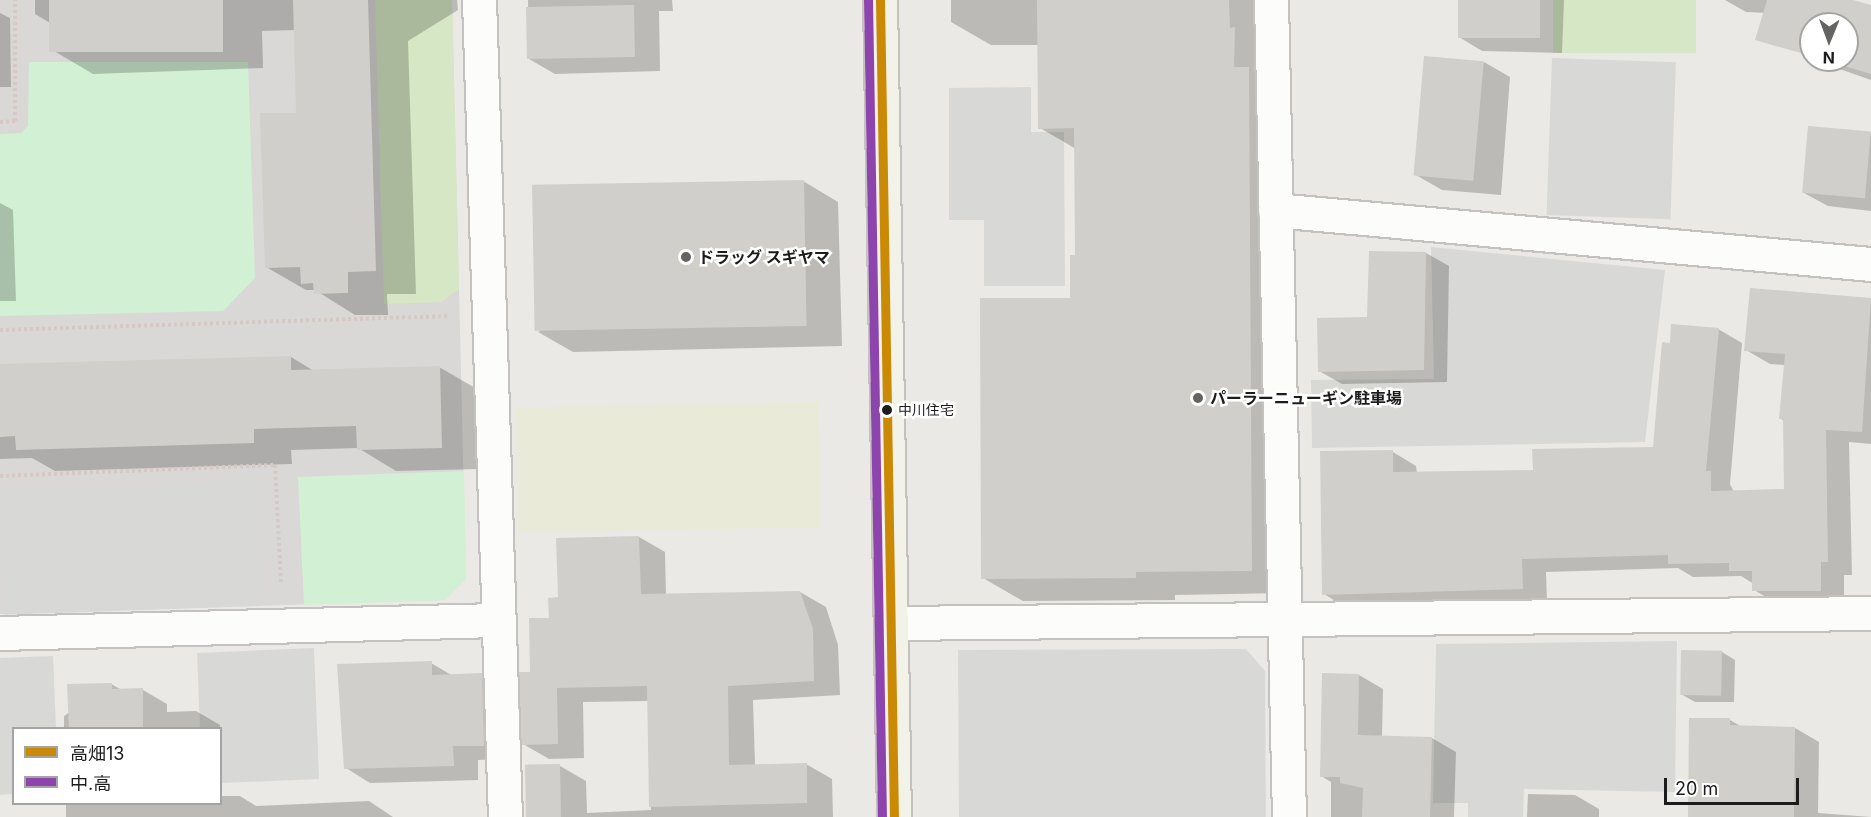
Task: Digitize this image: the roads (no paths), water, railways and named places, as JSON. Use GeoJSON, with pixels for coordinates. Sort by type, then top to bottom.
{"type":"FeatureCollection","features":[{"type":"Feature","properties":{"kind":"street"},"geometry":{"type":"LineString","coordinates":[[479,0],[505,817]]}},
{"type":"Feature","properties":{"kind":"street"},"geometry":{"type":"LineString","coordinates":[[880,0],[894,817]]}},
{"type":"Feature","properties":{"kind":"street"},"geometry":{"type":"LineString","coordinates":[[1271,0],[1289,817]]}},
{"type":"Feature","properties":{"kind":"street"},"geometry":{"type":"LineString","coordinates":[[1275,210],[1871,264]]}},
{"type":"Feature","properties":{"kind":"street"},"geometry":{"type":"LineString","coordinates":[[891,623],[1871,613]]}},
{"type":"Feature","properties":{"kind":"street"},"geometry":{"type":"LineString","coordinates":[[0,633],[498,620]]}},
{"type":"Feature","properties":{"kind":"place","name":"ドラッグ スギヤマ"},"geometry":{"type":"Point","coordinates":[686,257]}},
{"type":"Feature","properties":{"kind":"place","name":"パーラーニューギン駐車場"},"geometry":{"type":"Point","coordinates":[1198,398]}},
{"type":"Feature","properties":{"kind":"place","name":"中川住宅"},"geometry":{"type":"Point","coordinates":[887,410]}}]}
